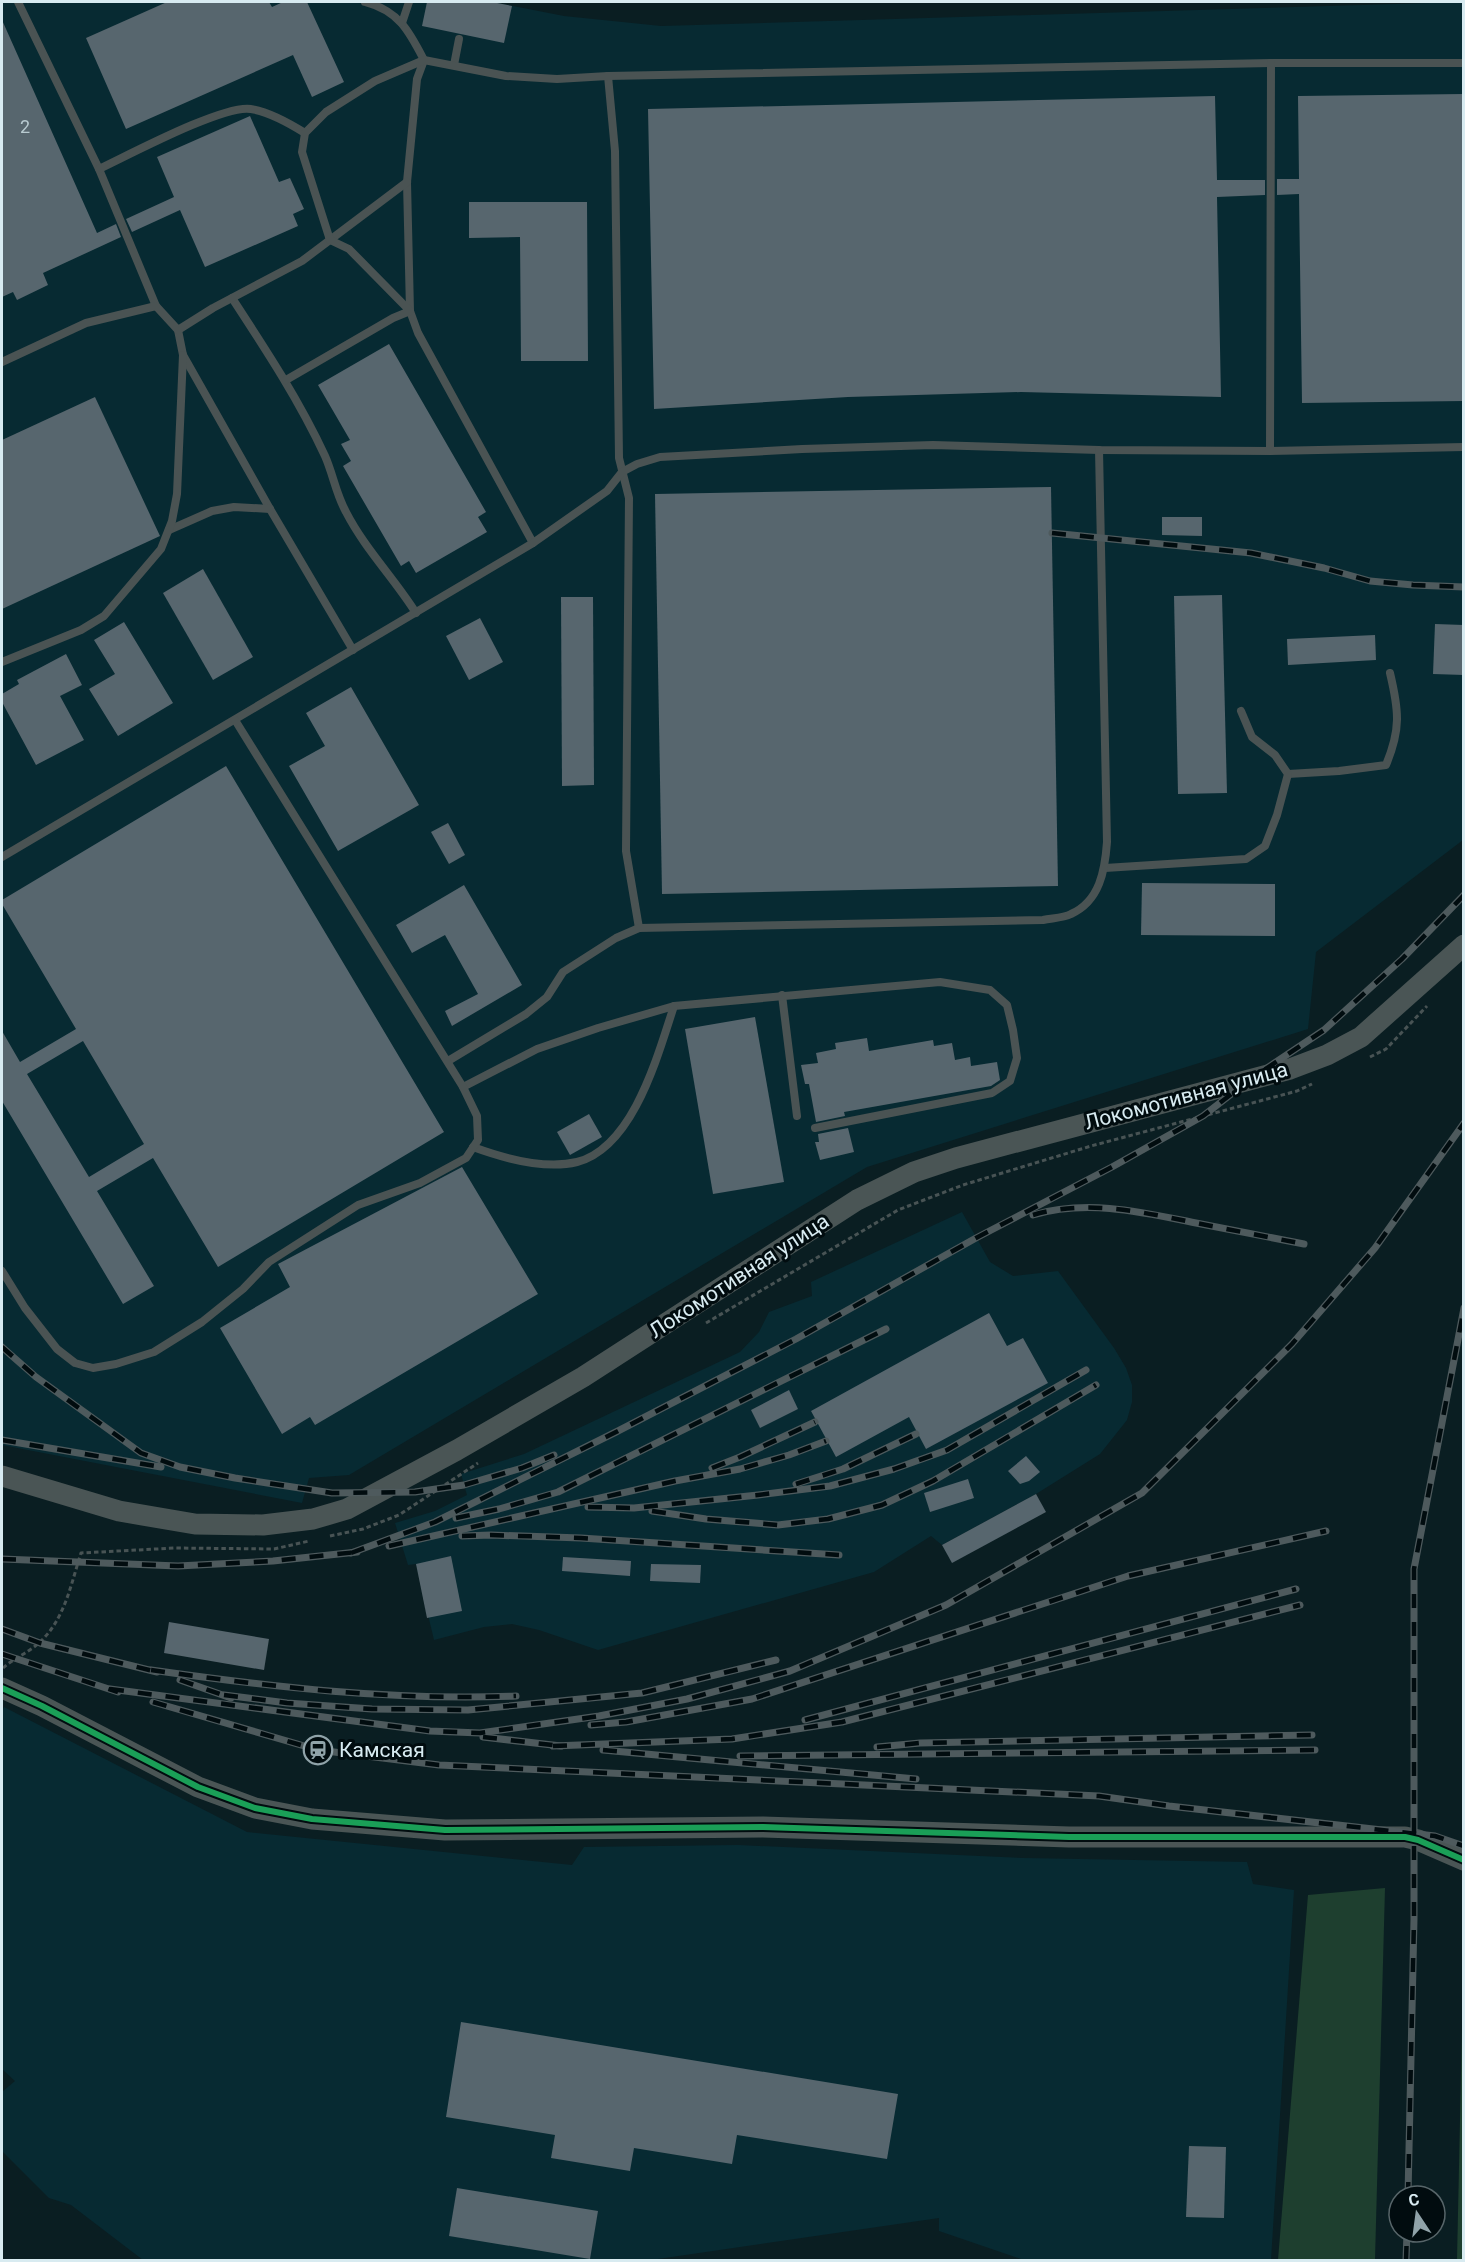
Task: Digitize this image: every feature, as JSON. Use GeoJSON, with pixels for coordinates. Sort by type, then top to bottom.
{"type":"FeatureCollection","features":[{"type":"Feature","properties":{"kind":"main road","name":"Локомотивная улица"},"geometry":{"type":"LineString","coordinates":[[2,1476],[119,1511],[195,1524],[263,1524],[313,1519],[347,1509],[387,1489],[583,1377],[857,1200],[914,1172],[956,1158],[1290,1069],[1327,1055],[1361,1037],[1464,945]]}},
{"type":"Feature","properties":{"kind":"main road"},"geometry":{"type":"LineString","coordinates":[[2,1688],[198,1786],[255,1808],[312,1819],[445,1830],[763,1827],[1069,1837],[1405,1838],[1418,1840],[1464,1860]]}},
{"type":"Feature","properties":{"kind":"lane"},"geometry":{"type":"LineString","coordinates":[[2,662],[81,630],[104,616],[161,549],[172,522],[177,494],[183,355],[178,330],[156,306],[99,169],[18,2]]}},
{"type":"Feature","properties":{"kind":"lane"},"geometry":{"type":"LineString","coordinates":[[365,2],[391,12],[402,23],[424,60]]}},
{"type":"Feature","properties":{"kind":"lane"},"geometry":{"type":"LineString","coordinates":[[402,23],[409,2]]}},
{"type":"Feature","properties":{"kind":"lane"},"geometry":{"type":"LineString","coordinates":[[454,65],[459,39]]}},
{"type":"Feature","properties":{"kind":"lane"},"geometry":{"type":"LineString","coordinates":[[424,60],[417,79],[407,182],[410,311],[418,333],[533,543]]}},
{"type":"Feature","properties":{"kind":"lane"},"geometry":{"type":"LineString","coordinates":[[410,311],[349,249],[330,240],[302,152],[305,133],[326,112],[375,81],[424,60],[454,65],[473,72],[557,79],[608,76],[1271,63],[1464,63]]}},
{"type":"Feature","properties":{"kind":"lane"},"geometry":{"type":"LineString","coordinates":[[1270,451],[1271,63]]}},
{"type":"Feature","properties":{"kind":"lane"},"geometry":{"type":"LineString","coordinates":[[608,76],[615,151],[618,458],[628,498],[626,851],[639,928]]}},
{"type":"Feature","properties":{"kind":"lane"},"geometry":{"type":"LineString","coordinates":[[99,169],[216,114],[249,108],[280,119],[305,133]]}},
{"type":"Feature","properties":{"kind":"lane"},"geometry":{"type":"LineString","coordinates":[[178,330],[302,261],[407,182]]}},
{"type":"Feature","properties":{"kind":"lane"},"geometry":{"type":"LineString","coordinates":[[232,298],[286,380],[325,457],[345,510],[372,556],[400,588],[416,613]]}},
{"type":"Feature","properties":{"kind":"lane"},"geometry":{"type":"LineString","coordinates":[[2,363],[86,324],[156,306]]}},
{"type":"Feature","properties":{"kind":"lane"},"geometry":{"type":"LineString","coordinates":[[286,380],[393,318],[410,311]]}},
{"type":"Feature","properties":{"kind":"lane"},"geometry":{"type":"LineString","coordinates":[[183,355],[353,650]]}},
{"type":"Feature","properties":{"kind":"lane"},"geometry":{"type":"LineString","coordinates":[[2,857],[533,543],[607,491],[622,472],[637,464],[660,457],[802,448],[933,445],[1099,450],[1270,451],[1464,447]]}},
{"type":"Feature","properties":{"kind":"lane"},"geometry":{"type":"LineString","coordinates":[[448,1061],[526,1014],[547,997],[563,972],[616,938],[639,928],[1043,920],[1070,914],[1087,903],[1096,891],[1105,868],[1107,830],[1099,450]]}},
{"type":"Feature","properties":{"kind":"lane"},"geometry":{"type":"LineString","coordinates":[[169,530],[212,511],[234,507],[270,509]]}},
{"type":"Feature","properties":{"kind":"lane"},"geometry":{"type":"LineString","coordinates":[[1288,774],[1386,765],[1395,742],[1398,709],[1390,673]]}},
{"type":"Feature","properties":{"kind":"lane"},"geometry":{"type":"LineString","coordinates":[[1105,868],[1246,860],[1265,846],[1277,815],[1288,774],[1275,755],[1252,737],[1241,711]]}},
{"type":"Feature","properties":{"kind":"lane"},"geometry":{"type":"LineString","coordinates":[[2,1271],[25,1308],[57,1349],[75,1363],[93,1368],[116,1364],[154,1352],[201,1322],[243,1289],[269,1262],[358,1205],[420,1183],[448,1169],[466,1158],[478,1140],[477,1116],[448,1061],[235,720]]}},
{"type":"Feature","properties":{"kind":"lane"},"geometry":{"type":"LineString","coordinates":[[463,1087],[537,1049],[674,1006],[939,982],[990,990],[1007,1005],[1017,1058],[1010,1081],[992,1093],[815,1128]]}},
{"type":"Feature","properties":{"kind":"lane"},"geometry":{"type":"LineString","coordinates":[[782,995],[797,1116]]}},
{"type":"Feature","properties":{"kind":"lane"},"geometry":{"type":"LineString","coordinates":[[473,1147],[507,1159],[544,1164],[577,1162],[597,1153],[618,1133],[635,1108],[674,1006]]}},
{"type":"Feature","properties":{"kind":"path"},"geometry":{"type":"LineString","coordinates":[[1366,1058],[1386,1049],[1433,1001]]}},
{"type":"Feature","properties":{"kind":"path"},"geometry":{"type":"LineString","coordinates":[[703,1324],[898,1210],[963,1185],[1091,1146],[1297,1091],[1317,1081]]}},
{"type":"Feature","properties":{"kind":"path"},"geometry":{"type":"LineString","coordinates":[[329,1536],[363,1529],[399,1515],[480,1461]]}},
{"type":"Feature","properties":{"kind":"path"},"geometry":{"type":"LineString","coordinates":[[2,1670],[14,1659],[40,1643],[60,1618],[81,1553],[175,1548],[274,1549],[318,1539]]}},
{"type":"Feature","properties":{"kind":"shaded area"},"geometry":{"type":"Polygon","coordinates":[[[2,2],[492,2],[564,16],[661,26],[1463,2],[1463,840],[1316,952],[1308,1029],[867,1167],[349,1475],[309,1478],[302,1503],[2,1445],[2,2]]]}},
{"type":"Feature","properties":{"kind":"shaded area"},"geometry":{"type":"Polygon","coordinates":[[[962,1212],[990,1262],[1013,1276],[1058,1271],[1126,1368],[1132,1385],[1132,1402],[1127,1420],[1100,1454],[1036,1494],[942,1545],[931,1536],[874,1572],[598,1650],[539,1630],[512,1624],[484,1627],[434,1640],[416,1564],[408,1565],[395,1523],[435,1511],[467,1495],[461,1474],[524,1454],[740,1352],[759,1332],[769,1312],[812,1296],[811,1282],[962,1212]]]}},
{"type":"Feature","properties":{"kind":"shaded area"},"geometry":{"type":"Polygon","coordinates":[[[4,1707],[247,1832],[572,1865],[584,1847],[738,1845],[1024,1858],[1247,1862],[1253,1884],[1294,1890],[1271,2260],[1024,2260],[939,2231],[939,2218],[651,2260],[143,2260],[71,2205],[49,2198],[2,2151],[2,2092],[15,2081],[2,2069],[2,1711],[4,1707]]]}},
{"type":"Feature","properties":{"kind":"green space"},"geometry":{"type":"Polygon","coordinates":[[[1385,1888],[1375,2260],[1278,2260],[1308,1895],[1385,1888]]]}},
{"type":"Feature","properties":{"kind":"green space"},"geometry":{"type":"Polygon","coordinates":[[[1463,1980],[1464,2260],[1457,2260],[1463,1980]]]}},
{"type":"Feature","properties":{"kind":"building"},"geometry":{"type":"Polygon","coordinates":[[[167,2],[269,2],[272,7],[283,2],[307,2],[344,82],[312,97],[293,55],[126,129],[86,38],[167,2]]]}},
{"type":"Feature","properties":{"kind":"building"},"geometry":{"type":"Polygon","coordinates":[[[427,2],[492,2],[512,6],[504,43],[422,26],[427,2]]]}},
{"type":"Feature","properties":{"kind":"building"},"geometry":{"type":"Polygon","coordinates":[[[2,20],[97,233],[116,224],[121,237],[43,273],[48,285],[17,300],[13,292],[2,297],[2,20]]]}},
{"type":"Feature","properties":{"kind":"building"},"geometry":{"type":"Polygon","coordinates":[[[1464,94],[1464,401],[1302,403],[1299,194],[1277,195],[1277,179],[1299,179],[1298,96],[1464,94]]]}},
{"type":"Feature","properties":{"kind":"building"},"geometry":{"type":"Polygon","coordinates":[[[1215,96],[1217,180],[1265,180],[1265,195],[1217,197],[1221,397],[1021,392],[848,397],[654,409],[648,109],[1215,96]]]}},
{"type":"Feature","properties":{"kind":"building"},"geometry":{"type":"Polygon","coordinates":[[[250,116],[279,182],[290,178],[304,209],[293,214],[298,226],[205,267],[180,210],[132,232],[126,219],[174,197],[157,157],[250,116]]]}},
{"type":"Feature","properties":{"kind":"building"},"geometry":{"type":"Polygon","coordinates":[[[469,202],[587,202],[588,361],[521,361],[520,237],[469,238],[469,202]]]}},
{"type":"Feature","properties":{"kind":"building"},"geometry":{"type":"Polygon","coordinates":[[[389,344],[486,512],[478,517],[487,532],[416,573],[409,561],[401,566],[343,466],[351,461],[341,444],[350,440],[318,385],[389,344]]]}},
{"type":"Feature","properties":{"kind":"building"},"geometry":{"type":"Polygon","coordinates":[[[95,397],[160,536],[2,609],[2,440],[95,397]]]}},
{"type":"Feature","properties":{"kind":"building"},"geometry":{"type":"Polygon","coordinates":[[[1051,487],[1058,886],[662,894],[655,494],[1051,487]]]}},
{"type":"Feature","properties":{"kind":"building"},"geometry":{"type":"Polygon","coordinates":[[[1162,517],[1202,517],[1202,536],[1162,535],[1162,517]]]}},
{"type":"Feature","properties":{"kind":"building"},"geometry":{"type":"Polygon","coordinates":[[[203,569],[253,657],[213,680],[163,593],[203,569]]]}},
{"type":"Feature","properties":{"kind":"building"},"geometry":{"type":"Polygon","coordinates":[[[1222,595],[1227,793],[1178,794],[1174,596],[1222,595]]]}},
{"type":"Feature","properties":{"kind":"building"},"geometry":{"type":"Polygon","coordinates":[[[561,597],[593,597],[594,785],[562,786],[561,597]]]}},
{"type":"Feature","properties":{"kind":"building"},"geometry":{"type":"Polygon","coordinates":[[[480,618],[503,662],[469,680],[446,636],[480,618]]]}},
{"type":"Feature","properties":{"kind":"building"},"geometry":{"type":"Polygon","coordinates":[[[124,622],[173,703],[118,736],[89,689],[115,674],[94,640],[124,622]]]}},
{"type":"Feature","properties":{"kind":"building"},"geometry":{"type":"Polygon","coordinates":[[[1435,624],[1464,625],[1464,675],[1433,674],[1435,624]]]}},
{"type":"Feature","properties":{"kind":"building"},"geometry":{"type":"Polygon","coordinates":[[[1375,635],[1376,660],[1288,665],[1287,639],[1375,635]]]}},
{"type":"Feature","properties":{"kind":"building"},"geometry":{"type":"Polygon","coordinates":[[[66,654],[82,685],[60,696],[84,740],[36,765],[2,702],[2,694],[19,684],[17,680],[66,654]]]}},
{"type":"Feature","properties":{"kind":"building"},"geometry":{"type":"Polygon","coordinates":[[[351,687],[419,805],[338,851],[289,766],[325,746],[306,713],[351,687]]]}},
{"type":"Feature","properties":{"kind":"building"},"geometry":{"type":"Polygon","coordinates":[[[226,766],[444,1132],[218,1267],[153,1158],[97,1191],[154,1286],[123,1304],[2,1101],[2,1031],[20,1062],[76,1029],[2,904],[2,900],[226,766]],[[83,1041],[27,1074],[89,1177],[144,1144],[83,1041]]]}},
{"type":"Feature","properties":{"kind":"building"},"geometry":{"type":"Polygon","coordinates":[[[448,823],[465,855],[449,864],[431,832],[448,823]]]}},
{"type":"Feature","properties":{"kind":"building"},"geometry":{"type":"Polygon","coordinates":[[[1142,883],[1275,884],[1275,936],[1141,935],[1142,883]]]}},
{"type":"Feature","properties":{"kind":"building"},"geometry":{"type":"Polygon","coordinates":[[[464,885],[522,985],[452,1026],[445,1011],[478,994],[445,935],[412,953],[396,925],[464,885]]]}},
{"type":"Feature","properties":{"kind":"building"},"geometry":{"type":"Polygon","coordinates":[[[755,1017],[784,1182],[713,1194],[685,1029],[755,1017]]]}},
{"type":"Feature","properties":{"kind":"building"},"geometry":{"type":"Polygon","coordinates":[[[867,1038],[869,1051],[933,1040],[934,1046],[952,1043],[955,1060],[970,1057],[971,1066],[997,1062],[1000,1080],[991,1086],[844,1112],[845,1116],[816,1122],[809,1084],[805,1084],[801,1065],[818,1063],[816,1053],[836,1049],[835,1043],[867,1038]]]}},
{"type":"Feature","properties":{"kind":"building"},"geometry":{"type":"Polygon","coordinates":[[[589,1114],[602,1137],[570,1155],[557,1132],[589,1114]]]}},
{"type":"Feature","properties":{"kind":"building"},"geometry":{"type":"Polygon","coordinates":[[[848,1128],[854,1152],[820,1160],[815,1142],[819,1142],[818,1134],[848,1128]]]}},
{"type":"Feature","properties":{"kind":"building"},"geometry":{"type":"Polygon","coordinates":[[[462,1167],[538,1294],[315,1425],[310,1417],[282,1434],[220,1328],[290,1287],[278,1264],[462,1167]]]}},
{"type":"Feature","properties":{"kind":"building"},"geometry":{"type":"Polygon","coordinates":[[[989,1313],[1007,1346],[1023,1338],[1048,1383],[926,1449],[909,1417],[836,1457],[811,1411],[989,1313]]]}},
{"type":"Feature","properties":{"kind":"building"},"geometry":{"type":"Polygon","coordinates":[[[789,1390],[798,1409],[760,1428],[751,1410],[789,1390]]]}},
{"type":"Feature","properties":{"kind":"building"},"geometry":{"type":"Polygon","coordinates":[[[1026,1456],[1040,1472],[1029,1481],[1020,1484],[1008,1471],[1026,1456]]]}},
{"type":"Feature","properties":{"kind":"building"},"geometry":{"type":"Polygon","coordinates":[[[968,1479],[974,1498],[930,1512],[924,1493],[968,1479]]]}},
{"type":"Feature","properties":{"kind":"building"},"geometry":{"type":"Polygon","coordinates":[[[1036,1494],[1046,1512],[952,1563],[942,1545],[1036,1494]]]}},
{"type":"Feature","properties":{"kind":"building"},"geometry":{"type":"Polygon","coordinates":[[[451,1556],[462,1611],[427,1618],[416,1564],[451,1556]]]}},
{"type":"Feature","properties":{"kind":"building"},"geometry":{"type":"Polygon","coordinates":[[[563,1557],[631,1561],[630,1576],[562,1571],[563,1557]]]}},
{"type":"Feature","properties":{"kind":"building"},"geometry":{"type":"Polygon","coordinates":[[[651,1564],[701,1565],[700,1583],[650,1581],[651,1564]]]}},
{"type":"Feature","properties":{"kind":"building"},"geometry":{"type":"Polygon","coordinates":[[[169,1622],[269,1639],[264,1670],[164,1653],[169,1622]]]}},
{"type":"Feature","properties":{"kind":"building"},"geometry":{"type":"Polygon","coordinates":[[[461,2022],[898,2094],[887,2159],[737,2135],[732,2164],[634,2148],[630,2171],[551,2158],[555,2135],[446,2117],[461,2022]]]}},
{"type":"Feature","properties":{"kind":"building"},"geometry":{"type":"Polygon","coordinates":[[[1189,2146],[1226,2147],[1224,2218],[1186,2217],[1189,2146]]]}},
{"type":"Feature","properties":{"kind":"building"},"geometry":{"type":"Polygon","coordinates":[[[457,2188],[598,2211],[590,2259],[449,2236],[457,2188]]]}},
{"type":"Feature","properties":{"kind":"railway"},"geometry":{"type":"LineString","coordinates":[[1052,533],[1251,553],[1324,568],[1370,581],[1464,587]]}},
{"type":"Feature","properties":{"kind":"railway"},"geometry":{"type":"LineString","coordinates":[[351,1553],[435,1522],[616,1432],[796,1339],[976,1238],[1112,1167],[1203,1116],[1252,1078],[1324,1030],[1402,959],[1464,895]]}},
{"type":"Feature","properties":{"kind":"railway"},"geometry":{"type":"LineString","coordinates":[[110,1689],[430,1731],[480,1733],[599,1716],[687,1699],[790,1671],[946,1605],[1142,1493],[1292,1344],[1375,1248],[1464,1123]]}},
{"type":"Feature","properties":{"kind":"railway"},"geometry":{"type":"LineString","coordinates":[[1033,1215],[1074,1208],[1114,1209],[1304,1244]]}},
{"type":"Feature","properties":{"kind":"railway"},"geometry":{"type":"LineString","coordinates":[[1408,2184],[1414,1919],[1414,1569],[1464,1308]]}},
{"type":"Feature","properties":{"kind":"railway"},"geometry":{"type":"LineString","coordinates":[[456,1518],[499,1509],[558,1492],[886,1329]]}},
{"type":"Feature","properties":{"kind":"railway"},"geometry":{"type":"LineString","coordinates":[[2,1347],[36,1377],[141,1453],[180,1467],[235,1478],[332,1493],[415,1492],[464,1485],[522,1468],[554,1455]]}},
{"type":"Feature","properties":{"kind":"railway"},"geometry":{"type":"LineString","coordinates":[[588,1507],[634,1508],[758,1495],[830,1486],[894,1469],[947,1450],[1086,1370]]}},
{"type":"Feature","properties":{"kind":"railway"},"geometry":{"type":"LineString","coordinates":[[652,1511],[706,1519],[778,1525],[828,1519],[882,1505],[933,1481],[1096,1385]]}},
{"type":"Feature","properties":{"kind":"railway"},"geometry":{"type":"LineString","coordinates":[[712,1468],[815,1422]]}},
{"type":"Feature","properties":{"kind":"railway"},"geometry":{"type":"LineString","coordinates":[[796,1484],[843,1469],[916,1434]]}},
{"type":"Feature","properties":{"kind":"railway"},"geometry":{"type":"LineString","coordinates":[[2,1440],[161,1467]]}},
{"type":"Feature","properties":{"kind":"railway"},"geometry":{"type":"LineString","coordinates":[[389,1546],[675,1481],[740,1469],[789,1455],[826,1441]]}},
{"type":"Feature","properties":{"kind":"railway"},"geometry":{"type":"LineString","coordinates":[[591,1725],[626,1722],[752,1699],[1128,1576],[1326,1531]]}},
{"type":"Feature","properties":{"kind":"railway"},"geometry":{"type":"LineString","coordinates":[[462,1536],[581,1538],[839,1555]]}},
{"type":"Feature","properties":{"kind":"railway"},"geometry":{"type":"LineString","coordinates":[[2,1559],[178,1566],[273,1561],[357,1552]]}},
{"type":"Feature","properties":{"kind":"railway"},"geometry":{"type":"LineString","coordinates":[[805,1720],[1296,1589]]}},
{"type":"Feature","properties":{"kind":"railway"},"geometry":{"type":"LineString","coordinates":[[553,1746],[732,1739],[842,1722],[1300,1605]]}},
{"type":"Feature","properties":{"kind":"railway"},"geometry":{"type":"LineString","coordinates":[[2,1629],[40,1643],[157,1672]]}},
{"type":"Feature","properties":{"kind":"railway"},"geometry":{"type":"LineString","coordinates":[[2,1654],[118,1692]]}},
{"type":"Feature","properties":{"kind":"railway"},"geometry":{"type":"LineString","coordinates":[[224,1695],[287,1703],[372,1709],[468,1710],[642,1693],[776,1660]]}},
{"type":"Feature","properties":{"kind":"railway"},"geometry":{"type":"LineString","coordinates":[[151,1670],[333,1691],[424,1696],[516,1696]]}},
{"type":"Feature","properties":{"kind":"railway"},"geometry":{"type":"LineString","coordinates":[[180,1680],[231,1698]]}},
{"type":"Feature","properties":{"kind":"railway"},"geometry":{"type":"LineString","coordinates":[[153,1702],[318,1750],[439,1765],[1099,1796],[1435,1836],[1464,1846]]}},
{"type":"Feature","properties":{"kind":"railway"},"geometry":{"type":"LineString","coordinates":[[877,1747],[920,1743],[1312,1735]]}},
{"type":"Feature","properties":{"kind":"railway"},"geometry":{"type":"LineString","coordinates":[[483,1737],[561,1746]]}},
{"type":"Feature","properties":{"kind":"railway"},"geometry":{"type":"LineString","coordinates":[[603,1750],[916,1779]]}},
{"type":"Feature","properties":{"kind":"railway"},"geometry":{"type":"LineString","coordinates":[[740,1756],[1315,1750]]}},
{"type":"Feature","properties":{"kind":"railway"},"geometry":{"type":"LineString","coordinates":[[1406,2260],[1407,2244]]}},
{"type":"Feature","properties":{"kind":"cycle path"},"geometry":{"type":"LineString","coordinates":[[2,1688],[42,1706],[198,1787],[255,1808],[312,1819],[445,1830],[763,1827],[1069,1837],[1405,1837],[1418,1840],[1464,1860]]}},
{"type":"Feature","properties":{"kind":"place","name":"Камская"},"geometry":{"type":"Point","coordinates":[318,1750]}}]}
